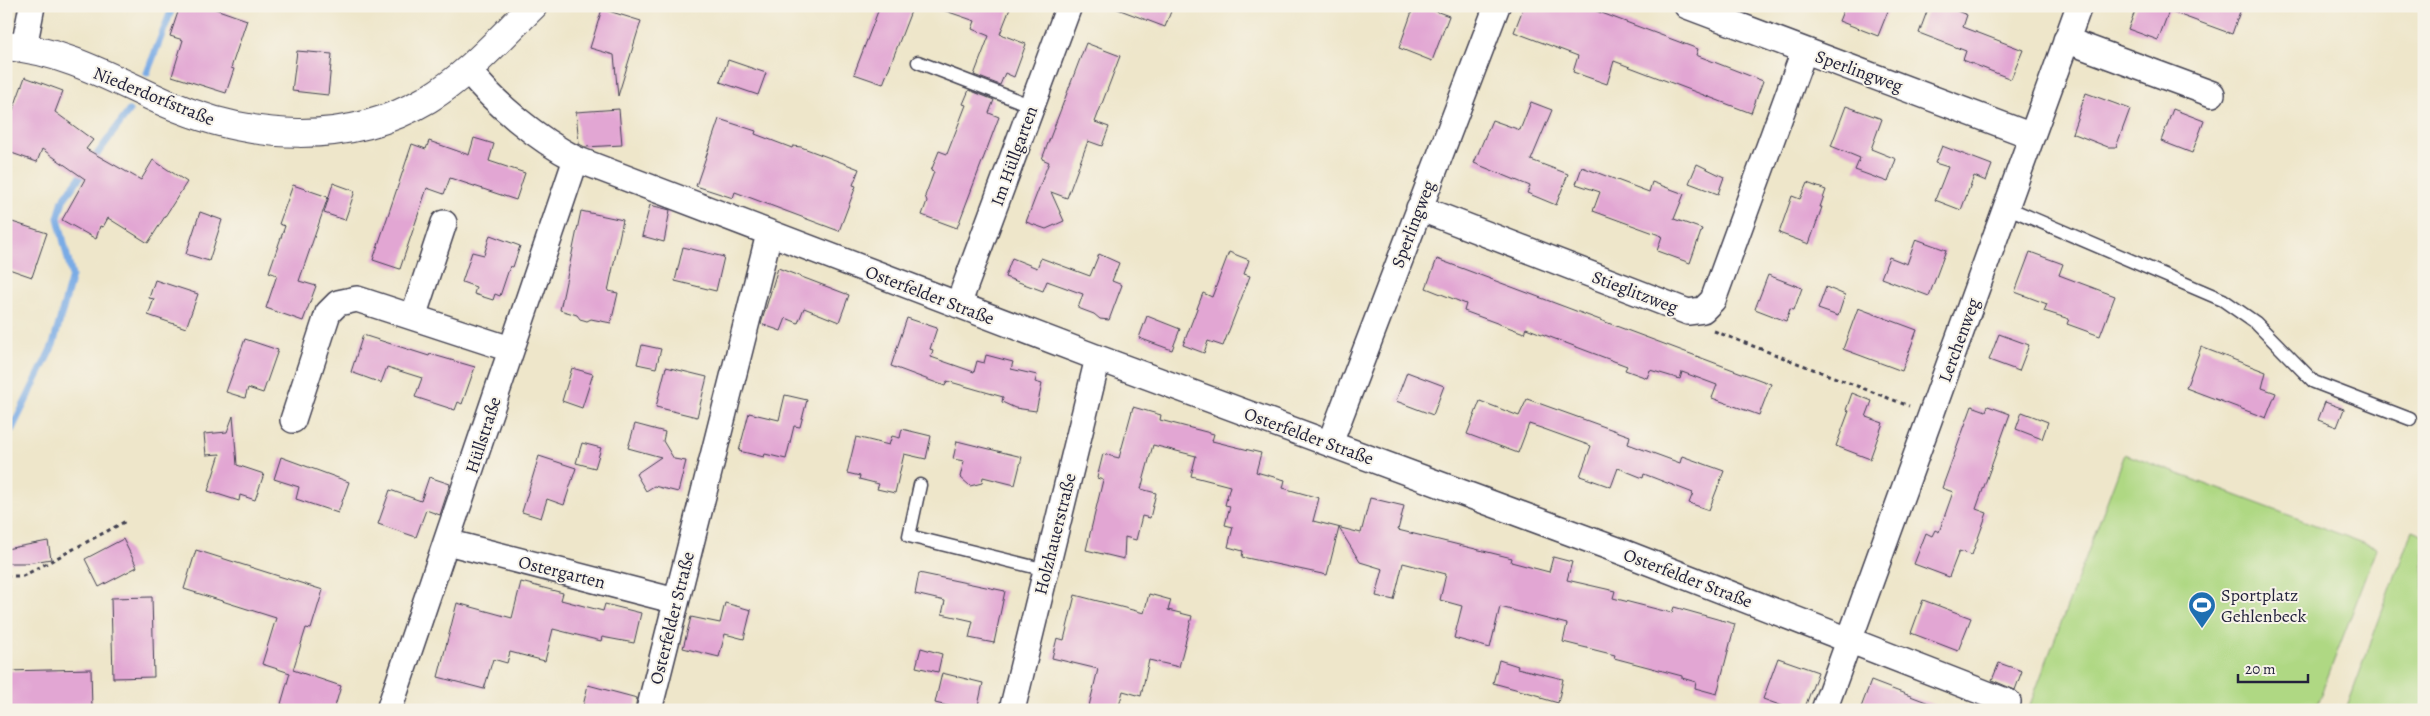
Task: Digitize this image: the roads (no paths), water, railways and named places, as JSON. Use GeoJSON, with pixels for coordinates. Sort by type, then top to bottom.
{"type":"FeatureCollection","features":[{"type":"Feature","properties":{"kind":"main road","name":"Niederdorfstraße"},"geometry":{"type":"LineString","coordinates":[[15,46],[63,57],[198,117],[240,128],[281,134],[321,133],[358,127],[396,116],[429,98],[468,70],[534,6]]}},
{"type":"Feature","properties":{"kind":"street"},"geometry":{"type":"LineString","coordinates":[[15,46],[32,6]]}},
{"type":"Feature","properties":{"kind":"street","name":"Im Hüllgarten"},"geometry":{"type":"LineString","coordinates":[[958,306],[1069,6]]}},
{"type":"Feature","properties":{"kind":"street","name":"Sperlingweg"},"geometry":{"type":"LineString","coordinates":[[1330,443],[1497,6]]}},
{"type":"Feature","properties":{"kind":"street","name":"Sperlingweg"},"geometry":{"type":"LineString","coordinates":[[1688,6],[2032,136]]}},
{"type":"Feature","properties":{"kind":"street","name":"Lerchenweg"},"geometry":{"type":"LineString","coordinates":[[1824,710],[2079,6]]}},
{"type":"Feature","properties":{"kind":"street"},"geometry":{"type":"LineString","coordinates":[[2066,40],[2212,94]]}},
{"type":"Feature","properties":{"kind":"street","name":"Stieglitzweg"},"geometry":{"type":"LineString","coordinates":[[1419,208],[1688,312],[1703,310],[1713,300],[1804,51]]}},
{"type":"Feature","properties":{"kind":"street","name":"Osterfelder Straße"},"geometry":{"type":"LineString","coordinates":[[468,70],[481,86],[551,147],[576,160],[958,306],[1330,443],[1849,640]]}},
{"type":"Feature","properties":{"kind":"street","name":"Hüllstraße"},"geometry":{"type":"LineString","coordinates":[[390,710],[510,349],[576,160]]}},
{"type":"Feature","properties":{"kind":"street"},"geometry":{"type":"LineString","coordinates":[[413,317],[444,224]]}},
{"type":"Feature","properties":{"kind":"street","name":"Osterfelder Straße"},"geometry":{"type":"LineString","coordinates":[[649,710],[769,234]]}},
{"type":"Feature","properties":{"kind":"street"},"geometry":{"type":"LineString","coordinates":[[293,420],[328,313],[338,303],[357,299],[510,349]]}},
{"type":"Feature","properties":{"kind":"street","name":"Holzhauerstraße"},"geometry":{"type":"LineString","coordinates":[[1012,710],[1098,358]]}},
{"type":"Feature","properties":{"kind":"street","name":"Ostergarten"},"geometry":{"type":"LineString","coordinates":[[447,542],[676,601]]}},
{"type":"Feature","properties":{"kind":"street"},"geometry":{"type":"LineString","coordinates":[[1849,640],[2008,702]]}},
{"type":"Feature","properties":{"kind":"lane"},"geometry":{"type":"LineString","coordinates":[[918,62],[1032,106]]}},
{"type":"Feature","properties":{"kind":"lane"},"geometry":{"type":"LineString","coordinates":[[2006,206],[2223,300],[2256,322],[2314,382],[2410,419]]}},
{"type":"Feature","properties":{"kind":"lane"},"geometry":{"type":"LineString","coordinates":[[920,485],[909,536],[1046,570]]}},
{"type":"Feature","properties":{"kind":"waterway"},"geometry":{"type":"LineString","coordinates":[[147,73],[173,6]]}},
{"type":"Feature","properties":{"kind":"waterway"},"geometry":{"type":"LineString","coordinates":[[92,161],[129,111]]}},
{"type":"Feature","properties":{"kind":"waterway"},"geometry":{"type":"LineString","coordinates":[[12,429],[53,345],[72,276],[58,218],[63,200],[86,169]]}},
{"type":"Feature","properties":{"kind":"place","name":"Sportplatz Gehlenbeck"},"geometry":{"type":"Point","coordinates":[2202,629]}}]}
